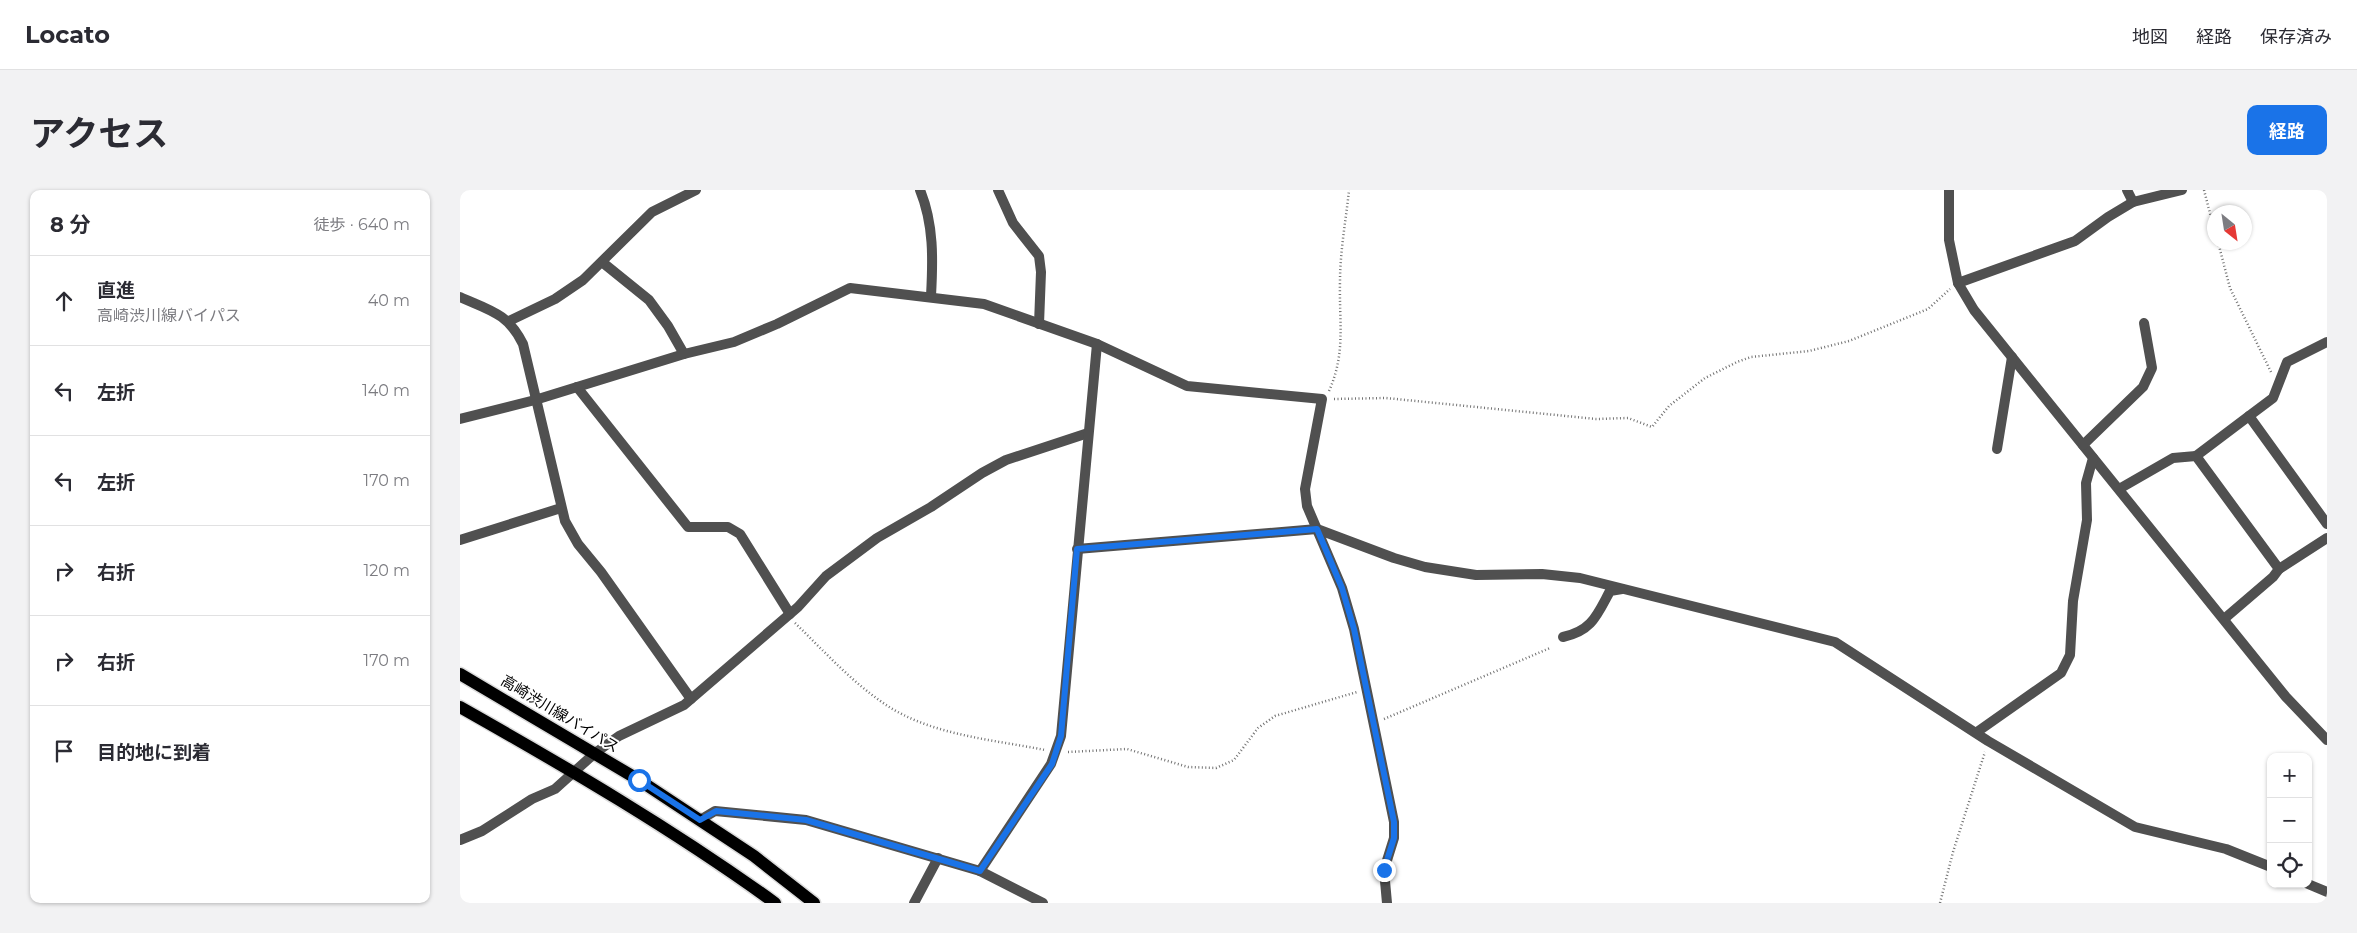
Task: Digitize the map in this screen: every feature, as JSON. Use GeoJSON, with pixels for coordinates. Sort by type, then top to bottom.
{"type":"FeatureCollection","features":[{"type":"Feature","properties":{"kind":"main road","name":"高崎渋川線バイパス"},"geometry":{"type":"LineString","coordinates":[[460,674],[595,753],[700,820],[754,856],[814,903]]}},
{"type":"Feature","properties":{"kind":"main road"},"geometry":{"type":"LineString","coordinates":[[460,707],[574,771],[686,841],[775,903]]}},
{"type":"Feature","properties":{"kind":"street"},"geometry":{"type":"LineString","coordinates":[[508,321],[571,289],[602,262],[652,212],[696,190]]}},
{"type":"Feature","properties":{"kind":"street"},"geometry":{"type":"LineString","coordinates":[[920,190],[926,206],[934,251],[931,296]]}},
{"type":"Feature","properties":{"kind":"street"},"geometry":{"type":"LineString","coordinates":[[998,190],[1013,222],[1039,256],[1041,272],[1039,324]]}},
{"type":"Feature","properties":{"kind":"street"},"geometry":{"type":"LineString","coordinates":[[1949,190],[1949,240],[1958,282],[1974,310],[2286,698],[2327,740]]}},
{"type":"Feature","properties":{"kind":"street"},"geometry":{"type":"LineString","coordinates":[[2127,190],[2133,202]]}},
{"type":"Feature","properties":{"kind":"street"},"geometry":{"type":"LineString","coordinates":[[1958,282],[2075,241],[2133,202],[2182,190]]}},
{"type":"Feature","properties":{"kind":"street"},"geometry":{"type":"LineString","coordinates":[[602,262],[648,300],[668,326],[684,354]]}},
{"type":"Feature","properties":{"kind":"street"},"geometry":{"type":"LineString","coordinates":[[460,419],[535,400],[684,354],[734,342],[777,324],[850,288],[931,296],[984,304],[1097,344],[1187,386],[1322,399],[1305,490],[1307,506],[1342,588],[1354,629],[1394,822],[1394,838],[1384,870],[1387,903]]}},
{"type":"Feature","properties":{"kind":"street"},"geometry":{"type":"LineString","coordinates":[[460,297],[494,311],[508,321],[517,331],[523,344],[561,508],[578,544],[601,572],[691,699]]}},
{"type":"Feature","properties":{"kind":"street"},"geometry":{"type":"LineString","coordinates":[[2082,445],[2143,387],[2152,368],[2144,323]]}},
{"type":"Feature","properties":{"kind":"street"},"geometry":{"type":"LineString","coordinates":[[2119,489],[2173,458],[2196,456],[2273,398],[2287,362],[2327,342]]}},
{"type":"Feature","properties":{"kind":"street"},"geometry":{"type":"LineString","coordinates":[[980,871],[1052,764],[1061,736],[1097,344]]}},
{"type":"Feature","properties":{"kind":"street"},"geometry":{"type":"LineString","coordinates":[[1997,449],[2012,357]]}},
{"type":"Feature","properties":{"kind":"street"},"geometry":{"type":"LineString","coordinates":[[577,387],[688,527],[728,527],[740,534],[790,614]]}},
{"type":"Feature","properties":{"kind":"street"},"geometry":{"type":"LineString","coordinates":[[2249,416],[2327,524]]}},
{"type":"Feature","properties":{"kind":"street"},"geometry":{"type":"LineString","coordinates":[[460,840],[489,827],[532,799],[555,789],[595,753],[619,736],[684,705],[790,614],[826,576],[869,544],[1006,460],[1088,433]]}},
{"type":"Feature","properties":{"kind":"street"},"geometry":{"type":"LineString","coordinates":[[2196,456],[2279,569]]}},
{"type":"Feature","properties":{"kind":"street"},"geometry":{"type":"LineString","coordinates":[[1977,732],[2061,674],[2070,655],[2073,601],[2088,520],[2086,483],[2093,458]]}},
{"type":"Feature","properties":{"kind":"street"},"geometry":{"type":"LineString","coordinates":[[460,540],[561,508]]}},
{"type":"Feature","properties":{"kind":"street"},"geometry":{"type":"LineString","coordinates":[[1077,549],[1317,529],[1394,558],[1425,567],[1476,575],[1562,575],[1835,642],[1988,740],[2136,827],[2226,849],[2267,865]]}},
{"type":"Feature","properties":{"kind":"street"},"geometry":{"type":"LineString","coordinates":[[2224,619],[2273,578],[2279,569],[2327,538]]}},
{"type":"Feature","properties":{"kind":"street"},"geometry":{"type":"LineString","coordinates":[[1563,637],[1579,634],[1590,625],[1610,592],[1622,589]]}},
{"type":"Feature","properties":{"kind":"street"},"geometry":{"type":"LineString","coordinates":[[700,820],[716,811],[806,820],[980,871],[1032,900],[1043,903]]}},
{"type":"Feature","properties":{"kind":"street"},"geometry":{"type":"LineString","coordinates":[[914,903],[938,858]]}},
{"type":"Feature","properties":{"kind":"street"},"geometry":{"type":"LineString","coordinates":[[2312,886],[2327,892]]}},
{"type":"Feature","properties":{"kind":"path"},"geometry":{"type":"LineString","coordinates":[[1322,399],[1328,393],[1337,374],[1341,355],[1340,281],[1349,190]]}},
{"type":"Feature","properties":{"kind":"path"},"geometry":{"type":"LineString","coordinates":[[2204,190],[2208,205]]}},
{"type":"Feature","properties":{"kind":"path"},"geometry":{"type":"LineString","coordinates":[[2220,250],[2230,288],[2278,386]]}},
{"type":"Feature","properties":{"kind":"path"},"geometry":{"type":"LineString","coordinates":[[1322,399],[1386,398],[1596,419],[1628,418],[1652,427],[1669,406],[1705,378],[1737,362],[1751,357],[1809,351],[1849,341],[1928,309],[1958,282]]}},
{"type":"Feature","properties":{"kind":"path"},"geometry":{"type":"LineString","coordinates":[[1373,723],[1550,648]]}},
{"type":"Feature","properties":{"kind":"path"},"geometry":{"type":"LineString","coordinates":[[1940,903],[1953,852],[1988,740]]}},
{"type":"Feature","properties":{"kind":"route"},"geometry":{"type":"LineString","coordinates":[[639,780],[700,820],[716,811],[806,820],[980,871],[1052,764],[1057,752],[1061,736],[1077,549],[1317,529],[1342,588],[1354,629],[1394,822],[1394,838],[1384,870]]}}]}
